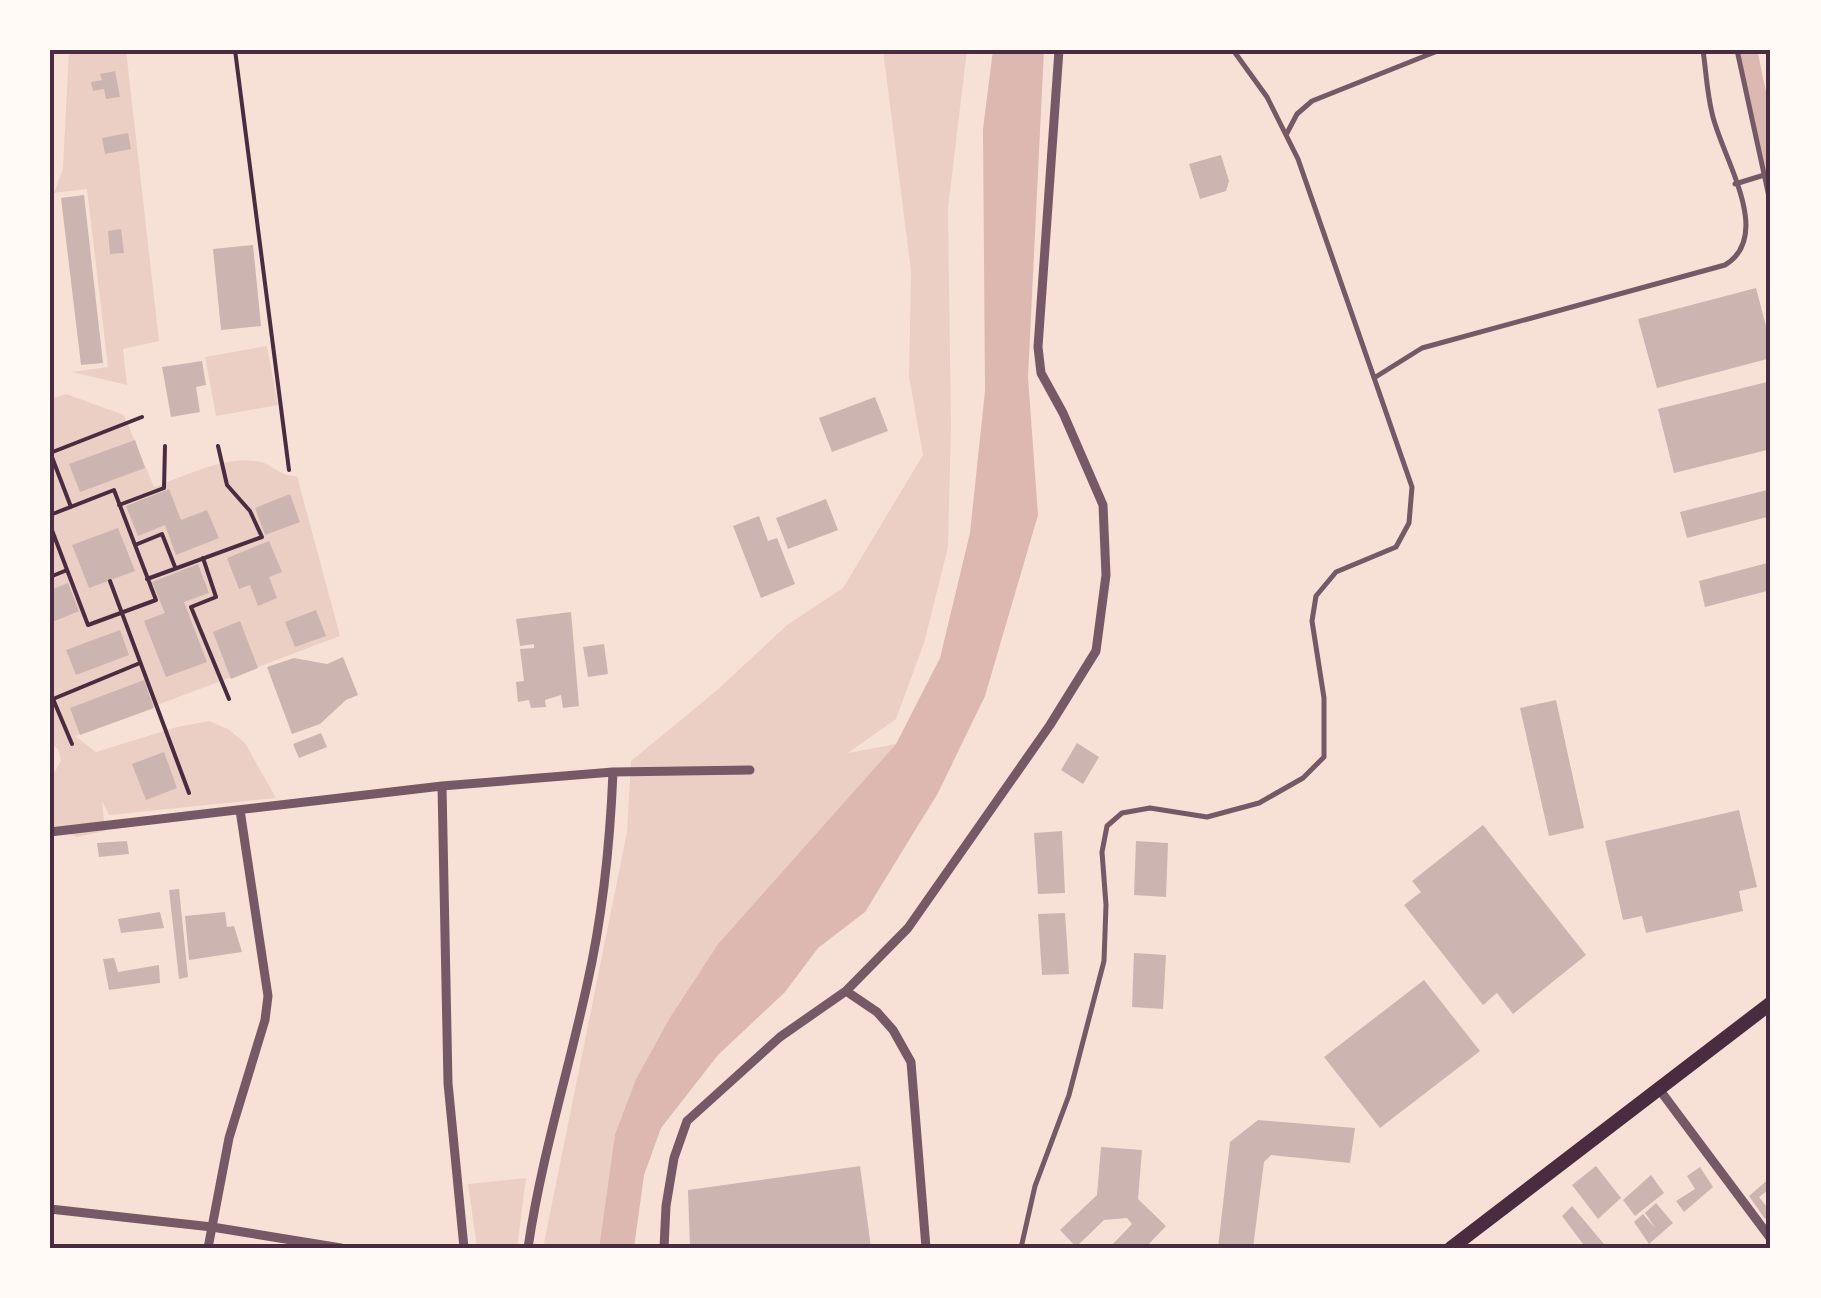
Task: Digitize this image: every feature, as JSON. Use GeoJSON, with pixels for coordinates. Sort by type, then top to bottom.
{"type":"FeatureCollection","features":[{"type":"Feature","properties":{"kind":"main road"},"geometry":{"type":"LineString","coordinates":[[1451,1248],[1771,1002]]}},
{"type":"Feature","properties":{"kind":"street"},"geometry":{"type":"LineString","coordinates":[[664,1248],[674,1158],[687,1121],[780,1037],[846,991],[908,928],[1050,725],[1096,651],[1106,575],[1102,505],[1041,373],[1038,347],[1059,50]]}},
{"type":"Feature","properties":{"kind":"street"},"geometry":{"type":"LineString","coordinates":[[50,832],[442,786],[613,772],[750,770]]}},
{"type":"Feature","properties":{"kind":"street"},"geometry":{"type":"LineString","coordinates":[[528,1248],[538,1182],[588,982],[609,858],[613,772]]}},
{"type":"Feature","properties":{"kind":"street"},"geometry":{"type":"LineString","coordinates":[[442,786],[448,1083],[464,1248]]}},
{"type":"Feature","properties":{"kind":"street"},"geometry":{"type":"LineString","coordinates":[[208,1248],[229,1138],[265,1020],[268,996],[240,810]]}},
{"type":"Feature","properties":{"kind":"street"},"geometry":{"type":"LineString","coordinates":[[846,991],[877,1012],[893,1030],[911,1062],[926,1248]]}},
{"type":"Feature","properties":{"kind":"street"},"geometry":{"type":"LineString","coordinates":[[1659,1089],[1771,1239]]}},
{"type":"Feature","properties":{"kind":"street"},"geometry":{"type":"LineString","coordinates":[[50,1209],[212,1227],[341,1248]]}},
{"type":"Feature","properties":{"kind":"lane"},"geometry":{"type":"LineString","coordinates":[[1021,1248],[1035,1186],[1070,1094],[1104,960],[1106,905],[1102,852],[1107,826],[1122,813],[1150,808],[1207,817],[1260,803],[1304,778],[1324,757],[1324,698],[1312,621],[1316,596],[1336,572],[1396,547],[1409,523],[1412,487],[1330,244],[1267,97],[1232,50]]}},
{"type":"Feature","properties":{"kind":"lane"},"geometry":{"type":"LineString","coordinates":[[1286,135],[1298,114],[1312,101],[1440,50]]}},
{"type":"Feature","properties":{"kind":"lane"},"geometry":{"type":"LineString","coordinates":[[1374,378],[1422,348],[1725,265],[1737,258],[1746,242],[1747,217],[1712,114],[1703,50]]}},
{"type":"Feature","properties":{"kind":"lane"},"geometry":{"type":"LineString","coordinates":[[1737,50],[1771,206]]}},
{"type":"Feature","properties":{"kind":"lane"},"geometry":{"type":"LineString","coordinates":[[1735,184],[1762,176]]}},
{"type":"Feature","properties":{"kind":"path"},"geometry":{"type":"LineString","coordinates":[[235,50],[290,470]]}},
{"type":"Feature","properties":{"kind":"path"},"geometry":{"type":"LineString","coordinates":[[72,506],[50,452],[142,417]]}},
{"type":"Feature","properties":{"kind":"path"},"geometry":{"type":"LineString","coordinates":[[119,505],[164,488],[166,446]]}},
{"type":"Feature","properties":{"kind":"path"},"geometry":{"type":"LineString","coordinates":[[148,579],[262,537],[250,511],[226,485],[218,446]]}},
{"type":"Feature","properties":{"kind":"path"},"geometry":{"type":"LineString","coordinates":[[50,515],[114,490],[156,600],[88,625],[50,525]]}},
{"type":"Feature","properties":{"kind":"path"},"geometry":{"type":"LineString","coordinates":[[135,545],[162,534],[175,568]]}},
{"type":"Feature","properties":{"kind":"path"},"geometry":{"type":"LineString","coordinates":[[203,558],[216,597],[190,607],[229,698]]}},
{"type":"Feature","properties":{"kind":"path"},"geometry":{"type":"LineString","coordinates":[[50,577],[67,570]]}},
{"type":"Feature","properties":{"kind":"path"},"geometry":{"type":"LineString","coordinates":[[110,581],[189,792]]}},
{"type":"Feature","properties":{"kind":"path"},"geometry":{"type":"LineString","coordinates":[[72,744],[53,699],[140,663]]}},
{"type":"Feature","properties":{"kind":"shaded area"},"geometry":{"type":"Polygon","coordinates":[[[69,50],[126,50],[159,341],[123,349],[127,385],[72,372],[108,367],[87,189],[54,193],[63,168],[69,50]]]}},
{"type":"Feature","properties":{"kind":"shaded area"},"geometry":{"type":"Polygon","coordinates":[[[883,50],[967,50],[948,208],[948,547],[924,643],[896,719],[848,753],[896,744],[718,944],[669,1019],[636,1079],[615,1134],[599,1248],[543,1248],[627,832],[631,761],[716,691],[787,625],[843,588],[923,455],[909,377],[911,271],[883,50]]]}},
{"type":"Feature","properties":{"kind":"shaded area"},"geometry":{"type":"Polygon","coordinates":[[[993,50],[1044,50],[1028,377],[1038,515],[985,696],[938,793],[865,912],[818,948],[785,992],[718,1055],[661,1128],[644,1175],[634,1248],[599,1248],[615,1134],[636,1079],[669,1019],[718,944],[896,744],[940,658],[970,533],[985,391],[983,129],[993,50]]]}},
{"type":"Feature","properties":{"kind":"shaded area"},"geometry":{"type":"Polygon","coordinates":[[[267,346],[278,405],[216,416],[205,357],[267,346]]]}},
{"type":"Feature","properties":{"kind":"shaded area"},"geometry":{"type":"Polygon","coordinates":[[[66,394],[124,415],[154,487],[234,461],[261,462],[297,476],[340,636],[75,736],[96,752],[209,721],[228,729],[245,743],[276,798],[109,815],[102,801],[105,831],[77,837],[50,826],[50,780],[61,761],[58,749],[50,744],[50,399],[66,394]]]}},
{"type":"Feature","properties":{"kind":"shaded area"},"geometry":{"type":"Polygon","coordinates":[[[526,1178],[517,1248],[477,1248],[468,1184],[526,1178]]]}},
{"type":"Feature","properties":{"kind":"building"},"geometry":{"type":"Polygon","coordinates":[[[115,71],[120,97],[106,99],[104,89],[93,91],[91,82],[102,80],[100,74],[115,71]]]}},
{"type":"Feature","properties":{"kind":"building"},"geometry":{"type":"Polygon","coordinates":[[[128,133],[131,149],[105,154],[102,138],[128,133]]]}},
{"type":"Feature","properties":{"kind":"building"},"geometry":{"type":"Polygon","coordinates":[[[1221,155],[1229,181],[1226,191],[1200,199],[1189,164],[1221,155]]]}},
{"type":"Feature","properties":{"kind":"building"},"geometry":{"type":"Polygon","coordinates":[[[84,195],[103,363],[81,365],[61,198],[84,195]]]}},
{"type":"Feature","properties":{"kind":"building"},"geometry":{"type":"Polygon","coordinates":[[[121,229],[124,253],[110,254],[108,231],[121,229]]]}},
{"type":"Feature","properties":{"kind":"building"},"geometry":{"type":"Polygon","coordinates":[[[253,245],[261,326],[221,330],[213,249],[253,245]]]}},
{"type":"Feature","properties":{"kind":"building"},"geometry":{"type":"Polygon","coordinates":[[[1756,288],[1771,358],[1657,388],[1638,319],[1756,288]]]}},
{"type":"Feature","properties":{"kind":"building"},"geometry":{"type":"Polygon","coordinates":[[[202,361],[206,385],[196,387],[200,412],[171,417],[162,367],[202,361]]]}},
{"type":"Feature","properties":{"kind":"building"},"geometry":{"type":"Polygon","coordinates":[[[1771,381],[1771,449],[1674,473],[1658,409],[1771,381]]]}},
{"type":"Feature","properties":{"kind":"building"},"geometry":{"type":"Polygon","coordinates":[[[875,397],[888,431],[832,452],[819,418],[875,397]]]}},
{"type":"Feature","properties":{"kind":"building"},"geometry":{"type":"Polygon","coordinates":[[[135,440],[145,468],[80,492],[69,464],[135,440]]]}},
{"type":"Feature","properties":{"kind":"building"},"geometry":{"type":"Polygon","coordinates":[[[169,489],[181,520],[207,510],[219,538],[176,555],[165,525],[138,536],[126,506],[169,489]]]}},
{"type":"Feature","properties":{"kind":"building"},"geometry":{"type":"Polygon","coordinates":[[[1771,489],[1771,516],[1687,538],[1680,512],[1771,489]]]}},
{"type":"Feature","properties":{"kind":"building"},"geometry":{"type":"Polygon","coordinates":[[[290,494],[300,522],[265,535],[255,508],[290,494]]]}},
{"type":"Feature","properties":{"kind":"building"},"geometry":{"type":"Polygon","coordinates":[[[826,499],[838,530],[788,549],[776,518],[826,499]]]}},
{"type":"Feature","properties":{"kind":"building"},"geometry":{"type":"Polygon","coordinates":[[[759,516],[768,541],[777,538],[795,584],[761,598],[733,526],[759,516]]]}},
{"type":"Feature","properties":{"kind":"building"},"geometry":{"type":"Polygon","coordinates":[[[118,528],[135,571],[89,588],[72,545],[118,528]]]}},
{"type":"Feature","properties":{"kind":"building"},"geometry":{"type":"Polygon","coordinates":[[[269,541],[282,572],[269,577],[277,598],[258,606],[250,585],[239,589],[227,558],[269,541]]]}},
{"type":"Feature","properties":{"kind":"building"},"geometry":{"type":"Polygon","coordinates":[[[1771,562],[1771,590],[1705,607],[1699,581],[1771,562]]]}},
{"type":"Feature","properties":{"kind":"building"},"geometry":{"type":"Polygon","coordinates":[[[198,564],[209,593],[184,602],[207,662],[166,677],[144,621],[165,613],[152,582],[198,564]]]}},
{"type":"Feature","properties":{"kind":"building"},"geometry":{"type":"Polygon","coordinates":[[[68,583],[79,611],[50,623],[50,590],[68,583]]]}},
{"type":"Feature","properties":{"kind":"building"},"geometry":{"type":"Polygon","coordinates":[[[316,610],[326,636],[295,647],[285,622],[316,610]]]}},
{"type":"Feature","properties":{"kind":"building"},"geometry":{"type":"Polygon","coordinates":[[[571,612],[579,706],[563,708],[561,695],[545,700],[546,707],[531,708],[529,700],[518,702],[516,682],[524,681],[520,649],[534,648],[534,644],[520,646],[516,619],[571,612]]]}},
{"type":"Feature","properties":{"kind":"building"},"geometry":{"type":"Polygon","coordinates":[[[240,621],[258,668],[231,679],[213,632],[240,621]]]}},
{"type":"Feature","properties":{"kind":"building"},"geometry":{"type":"Polygon","coordinates":[[[120,630],[129,655],[76,675],[66,650],[120,630]]]}},
{"type":"Feature","properties":{"kind":"building"},"geometry":{"type":"Polygon","coordinates":[[[604,644],[608,674],[588,677],[583,647],[604,644]]]}},
{"type":"Feature","properties":{"kind":"building"},"geometry":{"type":"Polygon","coordinates":[[[343,657],[358,695],[346,700],[320,724],[292,734],[267,667],[294,658],[327,664],[343,657]]]}},
{"type":"Feature","properties":{"kind":"building"},"geometry":{"type":"Polygon","coordinates":[[[144,680],[154,708],[80,735],[70,708],[144,680]]]}},
{"type":"Feature","properties":{"kind":"building"},"geometry":{"type":"Polygon","coordinates":[[[1556,700],[1584,828],[1549,836],[1520,708],[1556,700]]]}},
{"type":"Feature","properties":{"kind":"building"},"geometry":{"type":"Polygon","coordinates":[[[321,733],[327,747],[299,758],[293,744],[321,733]]]}},
{"type":"Feature","properties":{"kind":"building"},"geometry":{"type":"Polygon","coordinates":[[[1077,743],[1099,757],[1083,784],[1061,770],[1077,743]]]}},
{"type":"Feature","properties":{"kind":"building"},"geometry":{"type":"Polygon","coordinates":[[[164,752],[177,788],[146,800],[132,764],[164,752]]]}},
{"type":"Feature","properties":{"kind":"building"},"geometry":{"type":"Polygon","coordinates":[[[1739,810],[1757,887],[1739,891],[1743,911],[1646,933],[1642,916],[1623,920],[1605,841],[1739,810]]]}},
{"type":"Feature","properties":{"kind":"building"},"geometry":{"type":"Polygon","coordinates":[[[1483,825],[1586,955],[1513,1014],[1497,993],[1483,1005],[1404,905],[1421,892],[1412,881],[1483,825]]]}},
{"type":"Feature","properties":{"kind":"building"},"geometry":{"type":"Polygon","coordinates":[[[1062,831],[1065,893],[1038,894],[1034,833],[1062,831]]]}},
{"type":"Feature","properties":{"kind":"building"},"geometry":{"type":"Polygon","coordinates":[[[127,841],[129,854],[99,857],[97,843],[127,841]]]}},
{"type":"Feature","properties":{"kind":"building"},"geometry":{"type":"Polygon","coordinates":[[[1136,841],[1168,843],[1166,897],[1134,895],[1136,841]]]}},
{"type":"Feature","properties":{"kind":"building"},"geometry":{"type":"Polygon","coordinates":[[[179,889],[188,977],[179,979],[169,890],[179,889]]]}},
{"type":"Feature","properties":{"kind":"building"},"geometry":{"type":"Polygon","coordinates":[[[160,912],[164,928],[121,933],[118,919],[160,912]]]}},
{"type":"Feature","properties":{"kind":"building"},"geometry":{"type":"Polygon","coordinates":[[[225,912],[227,927],[234,926],[242,952],[189,960],[185,916],[225,912]]]}},
{"type":"Feature","properties":{"kind":"building"},"geometry":{"type":"Polygon","coordinates":[[[1065,913],[1069,974],[1042,975],[1038,914],[1065,913]]]}},
{"type":"Feature","properties":{"kind":"building"},"geometry":{"type":"Polygon","coordinates":[[[1134,953],[1166,955],[1163,1009],[1132,1007],[1134,953]]]}},
{"type":"Feature","properties":{"kind":"building"},"geometry":{"type":"Polygon","coordinates":[[[114,958],[118,972],[159,965],[160,983],[109,990],[103,959],[114,958]]]}},
{"type":"Feature","properties":{"kind":"building"},"geometry":{"type":"Polygon","coordinates":[[[1424,980],[1480,1051],[1380,1128],[1324,1057],[1424,980]]]}},
{"type":"Feature","properties":{"kind":"building"},"geometry":{"type":"Polygon","coordinates":[[[1258,1120],[1355,1128],[1350,1163],[1271,1155],[1264,1162],[1253,1248],[1218,1248],[1230,1142],[1258,1120]]]}},
{"type":"Feature","properties":{"kind":"building"},"geometry":{"type":"Polygon","coordinates":[[[1101,1147],[1142,1150],[1138,1199],[1166,1226],[1145,1248],[1109,1248],[1132,1224],[1127,1218],[1104,1220],[1076,1247],[1060,1230],[1097,1195],[1101,1147]]]}},
{"type":"Feature","properties":{"kind":"building"},"geometry":{"type":"Polygon","coordinates":[[[860,1166],[871,1248],[690,1248],[688,1190],[860,1166]]]}},
{"type":"Feature","properties":{"kind":"building"},"geometry":{"type":"Polygon","coordinates":[[[1596,1166],[1621,1198],[1598,1219],[1572,1185],[1596,1166]]]}},
{"type":"Feature","properties":{"kind":"building"},"geometry":{"type":"Polygon","coordinates":[[[1700,1167],[1713,1187],[1684,1212],[1676,1201],[1695,1189],[1687,1176],[1700,1167]]]}},
{"type":"Feature","properties":{"kind":"building"},"geometry":{"type":"Polygon","coordinates":[[[1651,1175],[1664,1193],[1635,1216],[1623,1200],[1651,1175]]]}},
{"type":"Feature","properties":{"kind":"building"},"geometry":{"type":"Polygon","coordinates":[[[1771,1177],[1771,1188],[1759,1197],[1771,1212],[1765,1219],[1749,1196],[1771,1177]]]}},
{"type":"Feature","properties":{"kind":"building"},"geometry":{"type":"Polygon","coordinates":[[[1656,1203],[1673,1223],[1649,1244],[1634,1222],[1643,1214],[1656,1229],[1645,1213],[1656,1203]]]}},
{"type":"Feature","properties":{"kind":"building"},"geometry":{"type":"Polygon","coordinates":[[[1572,1206],[1604,1244],[1599,1248],[1586,1248],[1562,1216],[1572,1206]]]}},
{"type":"Feature","properties":{"kind":"waterway"},"geometry":{"type":"LineString","coordinates":[[1747,50],[1771,164]]}}]}
